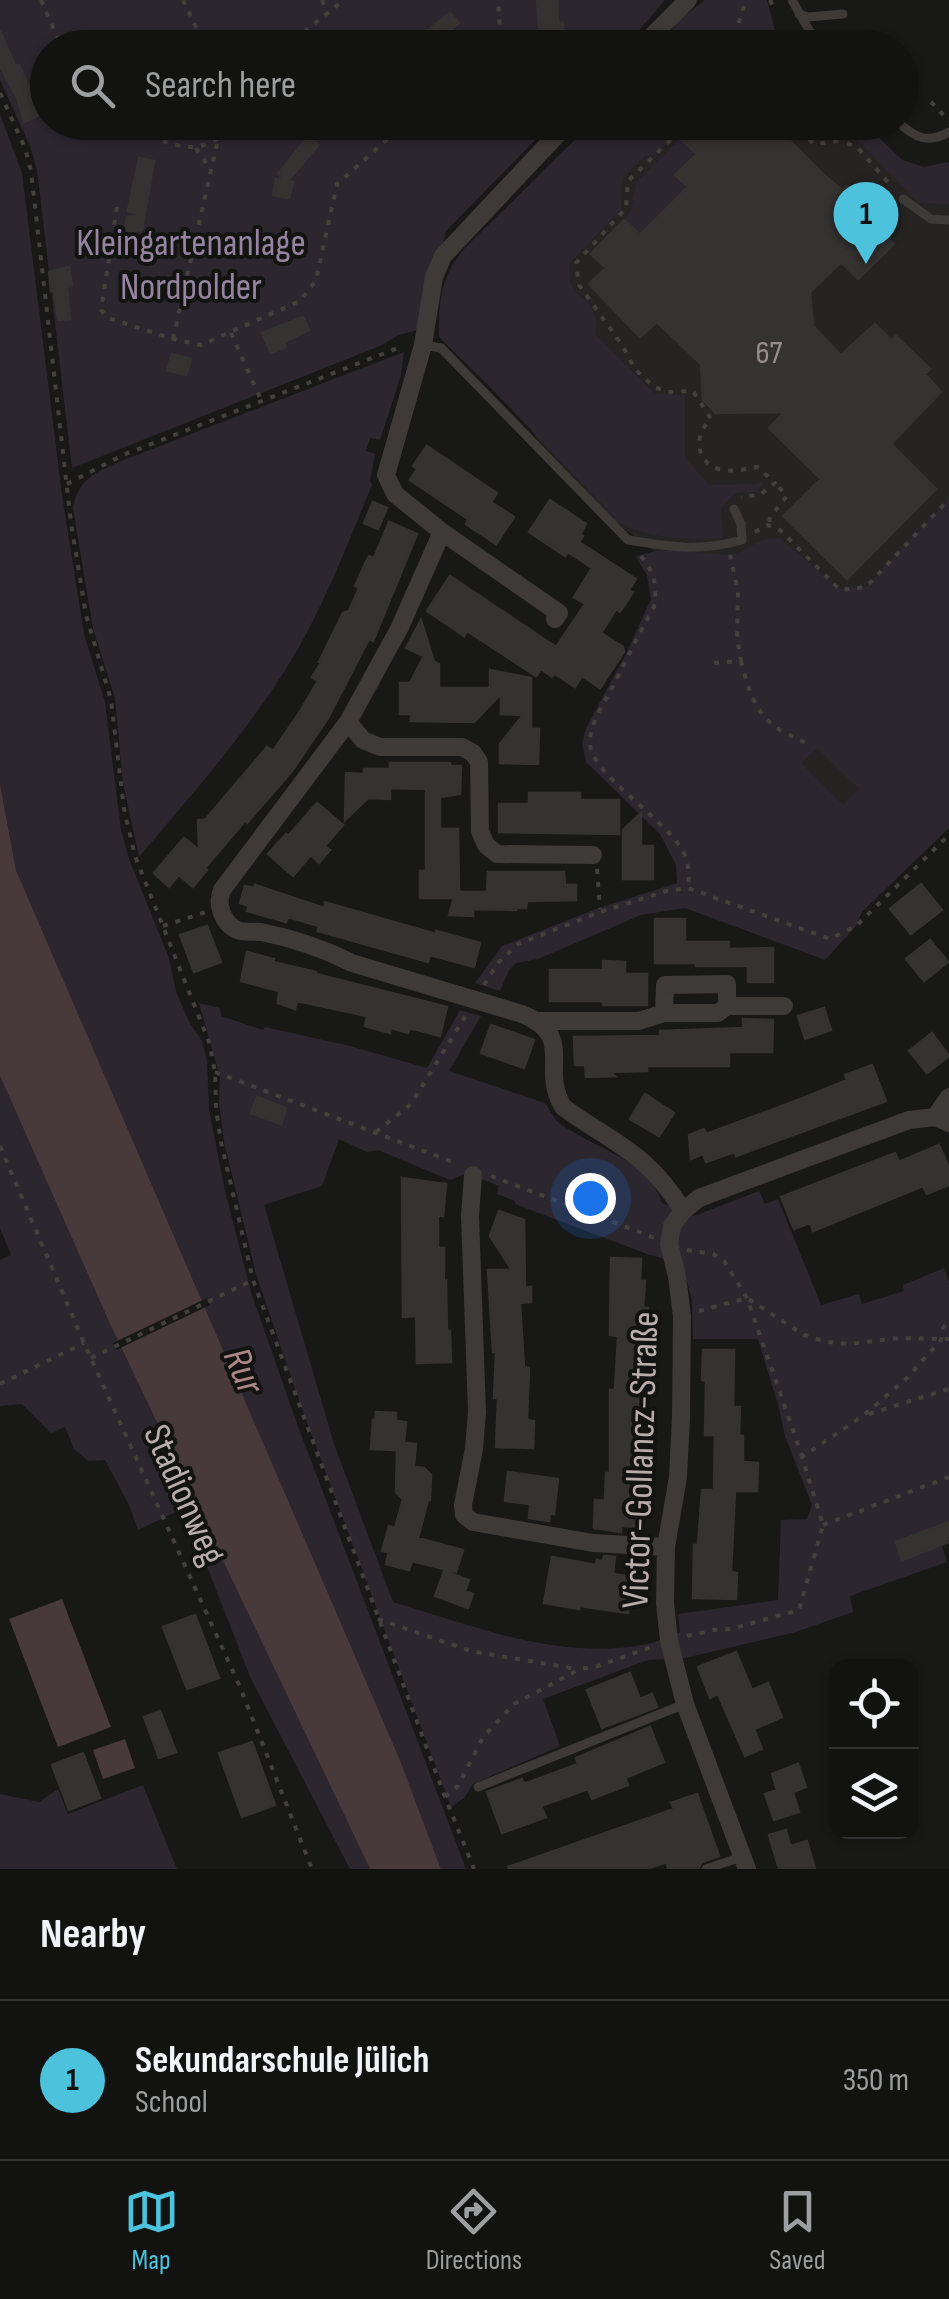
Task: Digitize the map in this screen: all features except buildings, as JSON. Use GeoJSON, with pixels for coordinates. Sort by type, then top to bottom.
{"type":"FeatureCollection","features":[{"type":"Feature","properties":{"kind":"street"},"geometry":{"type":"LineString","coordinates":[[658,30],[688,0]]}},
{"type":"Feature","properties":{"kind":"street"},"geometry":{"type":"LineString","coordinates":[[552,140],[443,256],[434,277],[423,344],[386,475],[394,494],[559,613],[555,620]]}},
{"type":"Feature","properties":{"kind":"street"},"geometry":{"type":"LineString","coordinates":[[442,532],[400,627],[348,722],[222,890],[219,907],[226,921],[237,930],[260,932],[328,952],[352,964],[540,1021],[553,1040],[554,1083],[563,1107],[652,1168],[684,1211]]}},
{"type":"Feature","properties":{"kind":"street"},"geometry":{"type":"LineString","coordinates":[[348,722],[364,740],[380,746],[462,748],[473,753],[479,762],[480,831],[486,845],[498,854],[593,855]]}},
{"type":"Feature","properties":{"kind":"street"},"geometry":{"type":"LineString","coordinates":[[664,1013],[665,985],[727,984],[727,1006]]}},
{"type":"Feature","properties":{"kind":"street"},"geometry":{"type":"LineString","coordinates":[[540,1021],[639,1020],[664,1013],[718,1013],[727,1006],[784,1006]]}},
{"type":"Feature","properties":{"kind":"street"},"geometry":{"type":"LineString","coordinates":[[669,1244],[672,1226],[699,1198],[909,1120],[942,1120],[949,1096]]}},
{"type":"Feature","properties":{"kind":"street"},"geometry":{"type":"LineString","coordinates":[[478,1174],[470,1216],[477,1412],[464,1516],[473,1522],[593,1543],[666,1547]]}},
{"type":"Feature","properties":{"kind":"street","name":"Victor-Gollancz-Straße"},"geometry":{"type":"LineString","coordinates":[[669,1244],[682,1316],[678,1477],[666,1547],[669,1641],[685,1704],[744,1863]]}},
{"type":"Feature","properties":{"kind":"lane"},"geometry":{"type":"LineString","coordinates":[[792,0],[809,30]]}},
{"type":"Feature","properties":{"kind":"lane"},"geometry":{"type":"LineString","coordinates":[[799,14],[844,14]]}},
{"type":"Feature","properties":{"kind":"lane"},"geometry":{"type":"LineString","coordinates":[[919,137],[938,139],[949,132]]}},
{"type":"Feature","properties":{"kind":"lane"},"geometry":{"type":"LineString","coordinates":[[903,200],[932,219],[949,220]]}},
{"type":"Feature","properties":{"kind":"lane"},"geometry":{"type":"LineString","coordinates":[[423,344],[441,348],[628,540],[713,548],[742,540],[742,524],[734,509]]}},
{"type":"Feature","properties":{"kind":"lane"},"geometry":{"type":"LineString","coordinates":[[478,1787],[685,1704]]}},
{"type":"Feature","properties":{"kind":"lane"},"geometry":{"type":"LineString","coordinates":[[706,1869],[744,1863]]}},
{"type":"Feature","properties":{"kind":"path"},"geometry":{"type":"LineString","coordinates":[[42,0],[54,30]]}},
{"type":"Feature","properties":{"kind":"path"},"geometry":{"type":"LineString","coordinates":[[184,0],[198,30]]}},
{"type":"Feature","properties":{"kind":"path"},"geometry":{"type":"LineString","coordinates":[[322,0],[328,13]]}},
{"type":"Feature","properties":{"kind":"path"},"geometry":{"type":"LineString","coordinates":[[307,30],[344,0]]}},
{"type":"Feature","properties":{"kind":"path"},"geometry":{"type":"LineString","coordinates":[[498,0],[499,30]]}},
{"type":"Feature","properties":{"kind":"path"},"geometry":{"type":"LineString","coordinates":[[737,30],[746,0]]}},
{"type":"Feature","properties":{"kind":"path"},"geometry":{"type":"LineString","coordinates":[[770,0],[773,7]]}},
{"type":"Feature","properties":{"kind":"path"},"geometry":{"type":"LineString","coordinates":[[0,92],[31,171],[71,523],[86,615],[111,700],[128,832],[202,1020],[215,1072],[221,1142],[253,1280],[474,1869]]}},
{"type":"Feature","properties":{"kind":"path"},"geometry":{"type":"LineString","coordinates":[[930,102],[949,121]]}},
{"type":"Feature","properties":{"kind":"path"},"geometry":{"type":"LineString","coordinates":[[164,140],[196,148],[216,140]]}},
{"type":"Feature","properties":{"kind":"path"},"geometry":{"type":"LineString","coordinates":[[173,339],[218,140]]}},
{"type":"Feature","properties":{"kind":"path"},"geometry":{"type":"LineString","coordinates":[[117,207],[101,310],[108,318],[200,344],[300,300],[316,280],[338,184],[386,140]]}},
{"type":"Feature","properties":{"kind":"path"},"geometry":{"type":"LineString","coordinates":[[673,140],[628,181],[626,208],[576,263],[579,285],[635,369],[654,387],[668,392],[693,391],[711,419],[702,426],[698,440],[701,456],[710,466],[740,471],[757,467],[787,496],[768,525],[742,540],[730,555],[738,591],[737,636],[754,702],[764,719],[809,745]]}},
{"type":"Feature","properties":{"kind":"path"},"geometry":{"type":"LineString","coordinates":[[810,140],[814,144],[841,141],[856,147],[903,200]]}},
{"type":"Feature","properties":{"kind":"path"},"geometry":{"type":"LineString","coordinates":[[196,148],[211,170]]}},
{"type":"Feature","properties":{"kind":"path"},"geometry":{"type":"LineString","coordinates":[[230,332],[262,402]]}},
{"type":"Feature","properties":{"kind":"path"},"geometry":{"type":"LineString","coordinates":[[67,484],[123,455],[404,346],[423,344]]}},
{"type":"Feature","properties":{"kind":"path"},"geometry":{"type":"LineString","coordinates":[[734,509],[737,498],[760,495],[775,483]]}},
{"type":"Feature","properties":{"kind":"path"},"geometry":{"type":"LineString","coordinates":[[768,525],[780,530],[840,590],[866,588],[949,499]]}},
{"type":"Feature","properties":{"kind":"path"},"geometry":{"type":"LineString","coordinates":[[628,540],[653,571],[654,607],[599,713],[589,746],[596,763],[681,848],[688,870],[688,888]]}},
{"type":"Feature","properties":{"kind":"path"},"geometry":{"type":"LineString","coordinates":[[714,663],[741,661]]}},
{"type":"Feature","properties":{"kind":"path"},"geometry":{"type":"LineString","coordinates":[[376,1132],[411,1104],[498,962],[518,944],[600,912],[688,888],[830,939],[856,926],[949,835]]}},
{"type":"Feature","properties":{"kind":"path"},"geometry":{"type":"LineString","coordinates":[[593,855],[599,877],[600,912]]}},
{"type":"Feature","properties":{"kind":"path"},"geometry":{"type":"LineString","coordinates":[[163,926],[219,907]]}},
{"type":"Feature","properties":{"kind":"path"},"geometry":{"type":"LineString","coordinates":[[215,1072],[478,1174],[724,1261],[748,1298],[802,1457],[823,1525],[799,1610],[732,1630],[714,1630],[669,1641],[580,1670],[514,1704],[482,1737],[458,1786],[444,1797]]}},
{"type":"Feature","properties":{"kind":"path","name":"Stadionweg"},"geometry":{"type":"LineString","coordinates":[[0,1146],[240,1688],[312,1869]]}},
{"type":"Feature","properties":{"kind":"path"},"geometry":{"type":"LineString","coordinates":[[92,1358],[253,1280]]}},
{"type":"Feature","properties":{"kind":"path"},"geometry":{"type":"LineString","coordinates":[[682,1316],[748,1298],[804,1335],[827,1342],[949,1340]]}},
{"type":"Feature","properties":{"kind":"path"},"geometry":{"type":"LineString","coordinates":[[802,1457],[864,1415],[907,1378],[941,1340],[943,1328],[949,1322]]}},
{"type":"Feature","properties":{"kind":"path"},"geometry":{"type":"LineString","coordinates":[[0,1384],[84,1343]]}},
{"type":"Feature","properties":{"kind":"path"},"geometry":{"type":"LineString","coordinates":[[864,1415],[949,1389]]}},
{"type":"Feature","properties":{"kind":"path"},"geometry":{"type":"LineString","coordinates":[[823,1525],[949,1477]]}},
{"type":"Feature","properties":{"kind":"path"},"geometry":{"type":"LineString","coordinates":[[378,1619],[471,1651],[580,1670]]}},
{"type":"Feature","properties":{"kind":"shaded area"},"geometry":{"type":"Polygon","coordinates":[[[575,140],[881,140],[902,160],[924,167],[949,162],[949,827],[856,793],[751,895],[652,656],[660,556],[617,523],[538,440],[444,294],[465,248],[575,140]]]}},
{"type":"Feature","properties":{"kind":"shaded area"},"geometry":{"type":"Polygon","coordinates":[[[0,784],[16,870],[400,1760],[441,1869],[370,1869],[110,1324],[0,1076],[0,784]]]}},
{"type":"Feature","properties":{"kind":"shaded area"},"geometry":{"type":"Polygon","coordinates":[[[62,1599],[111,1727],[58,1747],[9,1619],[62,1599]]]}},
{"type":"Feature","properties":{"kind":"shaded area"},"geometry":{"type":"Polygon","coordinates":[[[125,1739],[135,1768],[103,1779],[93,1750],[125,1739]]]}},
{"type":"Feature","properties":{"kind":"green space","name":"Kleingartenanlage Nordpolder"},"geometry":{"type":"Polygon","coordinates":[[[0,0],[665,0],[639,30],[30,30],[30,140],[535,140],[446,231],[421,329],[72,468],[37,170],[0,80],[0,0]]]}},
{"type":"Feature","properties":{"kind":"green space"},"geometry":{"type":"Polygon","coordinates":[[[705,0],[767,0],[775,30],[672,30],[705,0]]]}},
{"type":"Feature","properties":{"kind":"green space"},"geometry":{"type":"Polygon","coordinates":[[[0,114],[22,173],[62,495],[84,634],[105,702],[121,830],[169,958],[176,991],[202,1041],[209,1109],[225,1191],[251,1292],[466,1869],[441,1869],[400,1760],[16,870],[0,784],[0,114]]]}},
{"type":"Feature","properties":{"kind":"green space"},"geometry":{"type":"Polygon","coordinates":[[[575,140],[671,140],[655,155],[645,156],[622,178],[621,209],[569,264],[570,277],[575,291],[592,309],[595,334],[654,393],[685,395],[685,457],[709,485],[763,484],[756,492],[735,493],[721,508],[723,538],[670,538],[620,523],[439,337],[443,290],[450,269],[465,248],[575,140]]]}},
{"type":"Feature","properties":{"kind":"green space"},"geometry":{"type":"Polygon","coordinates":[[[678,140],[697,154],[676,174],[688,187],[640,235],[624,220],[631,210],[636,183],[678,140]]]}},
{"type":"Feature","properties":{"kind":"green space"},"geometry":{"type":"Polygon","coordinates":[[[857,140],[881,140],[902,160],[924,167],[949,162],[949,204],[919,203],[857,140]]]}},
{"type":"Feature","properties":{"kind":"green space"},"geometry":{"type":"Polygon","coordinates":[[[404,352],[401,375],[380,440],[370,438],[366,451],[375,454],[372,485],[306,634],[241,734],[139,857],[123,783],[115,698],[93,629],[73,508],[79,490],[96,473],[121,461],[404,352]]]}},
{"type":"Feature","properties":{"kind":"green space"},"geometry":{"type":"Polygon","coordinates":[[[949,499],[949,828],[862,912],[856,926],[825,960],[685,908],[641,915],[538,959],[516,963],[500,991],[475,983],[502,946],[677,883],[676,865],[660,834],[586,762],[582,743],[651,599],[647,575],[636,557],[669,551],[730,555],[779,538],[840,589],[866,587],[949,499]],[[817,748],[801,763],[843,805],[859,789],[817,748]]]}},
{"type":"Feature","properties":{"kind":"green space"},"geometry":{"type":"Polygon","coordinates":[[[199,1003],[220,1008],[221,1016],[263,1030],[265,1027],[350,1046],[427,1068],[460,1010],[481,1016],[449,1071],[545,1103],[558,1122],[632,1164],[655,1188],[662,1203],[694,1216],[759,1191],[765,1204],[778,1199],[821,1305],[859,1294],[862,1304],[904,1291],[903,1285],[944,1268],[949,1282],[949,1542],[942,1546],[947,1562],[850,1596],[853,1612],[796,1632],[685,1658],[648,1660],[543,1699],[560,1746],[473,1784],[464,1798],[451,1807],[302,1409],[256,1274],[224,1142],[220,1077],[199,1003]],[[339,1139],[322,1186],[264,1205],[334,1444],[393,1602],[516,1638],[579,1648],[611,1648],[648,1644],[680,1632],[678,1614],[778,1600],[781,1520],[807,1519],[812,1505],[785,1436],[758,1339],[693,1339],[692,1300],[682,1264],[515,1204],[497,1194],[499,1186],[467,1173],[450,1180],[378,1150],[367,1152],[339,1139]]]}},
{"type":"Feature","properties":{"kind":"green space"},"geometry":{"type":"Polygon","coordinates":[[[0,1076],[110,1324],[370,1869],[350,1869],[251,1679],[184,1508],[138,1530],[105,1460],[88,1461],[74,1449],[65,1427],[51,1433],[22,1404],[0,1406],[0,1260],[11,1255],[0,1228],[0,1076]]]}},
{"type":"Feature","properties":{"kind":"green space"},"geometry":{"type":"Polygon","coordinates":[[[143,1785],[177,1869],[0,1869],[0,1794],[39,1802],[58,1789],[68,1814],[143,1785]]]}},
{"type":"Feature","properties":{"kind":"pier"},"geometry":{"type":"Polygon","coordinates":[[[207,1298],[210,1305],[116,1350],[113,1343],[207,1298]]]}},
{"type":"Feature","properties":{"kind":"place","name":"Sekundarschule Jülich"},"geometry":{"type":"Point","coordinates":[866,264]}},
{"type":"Feature","properties":{"kind":"water label","name":"Rur"},"geometry":{"type":"Point","coordinates":[243,1371]}}]}
